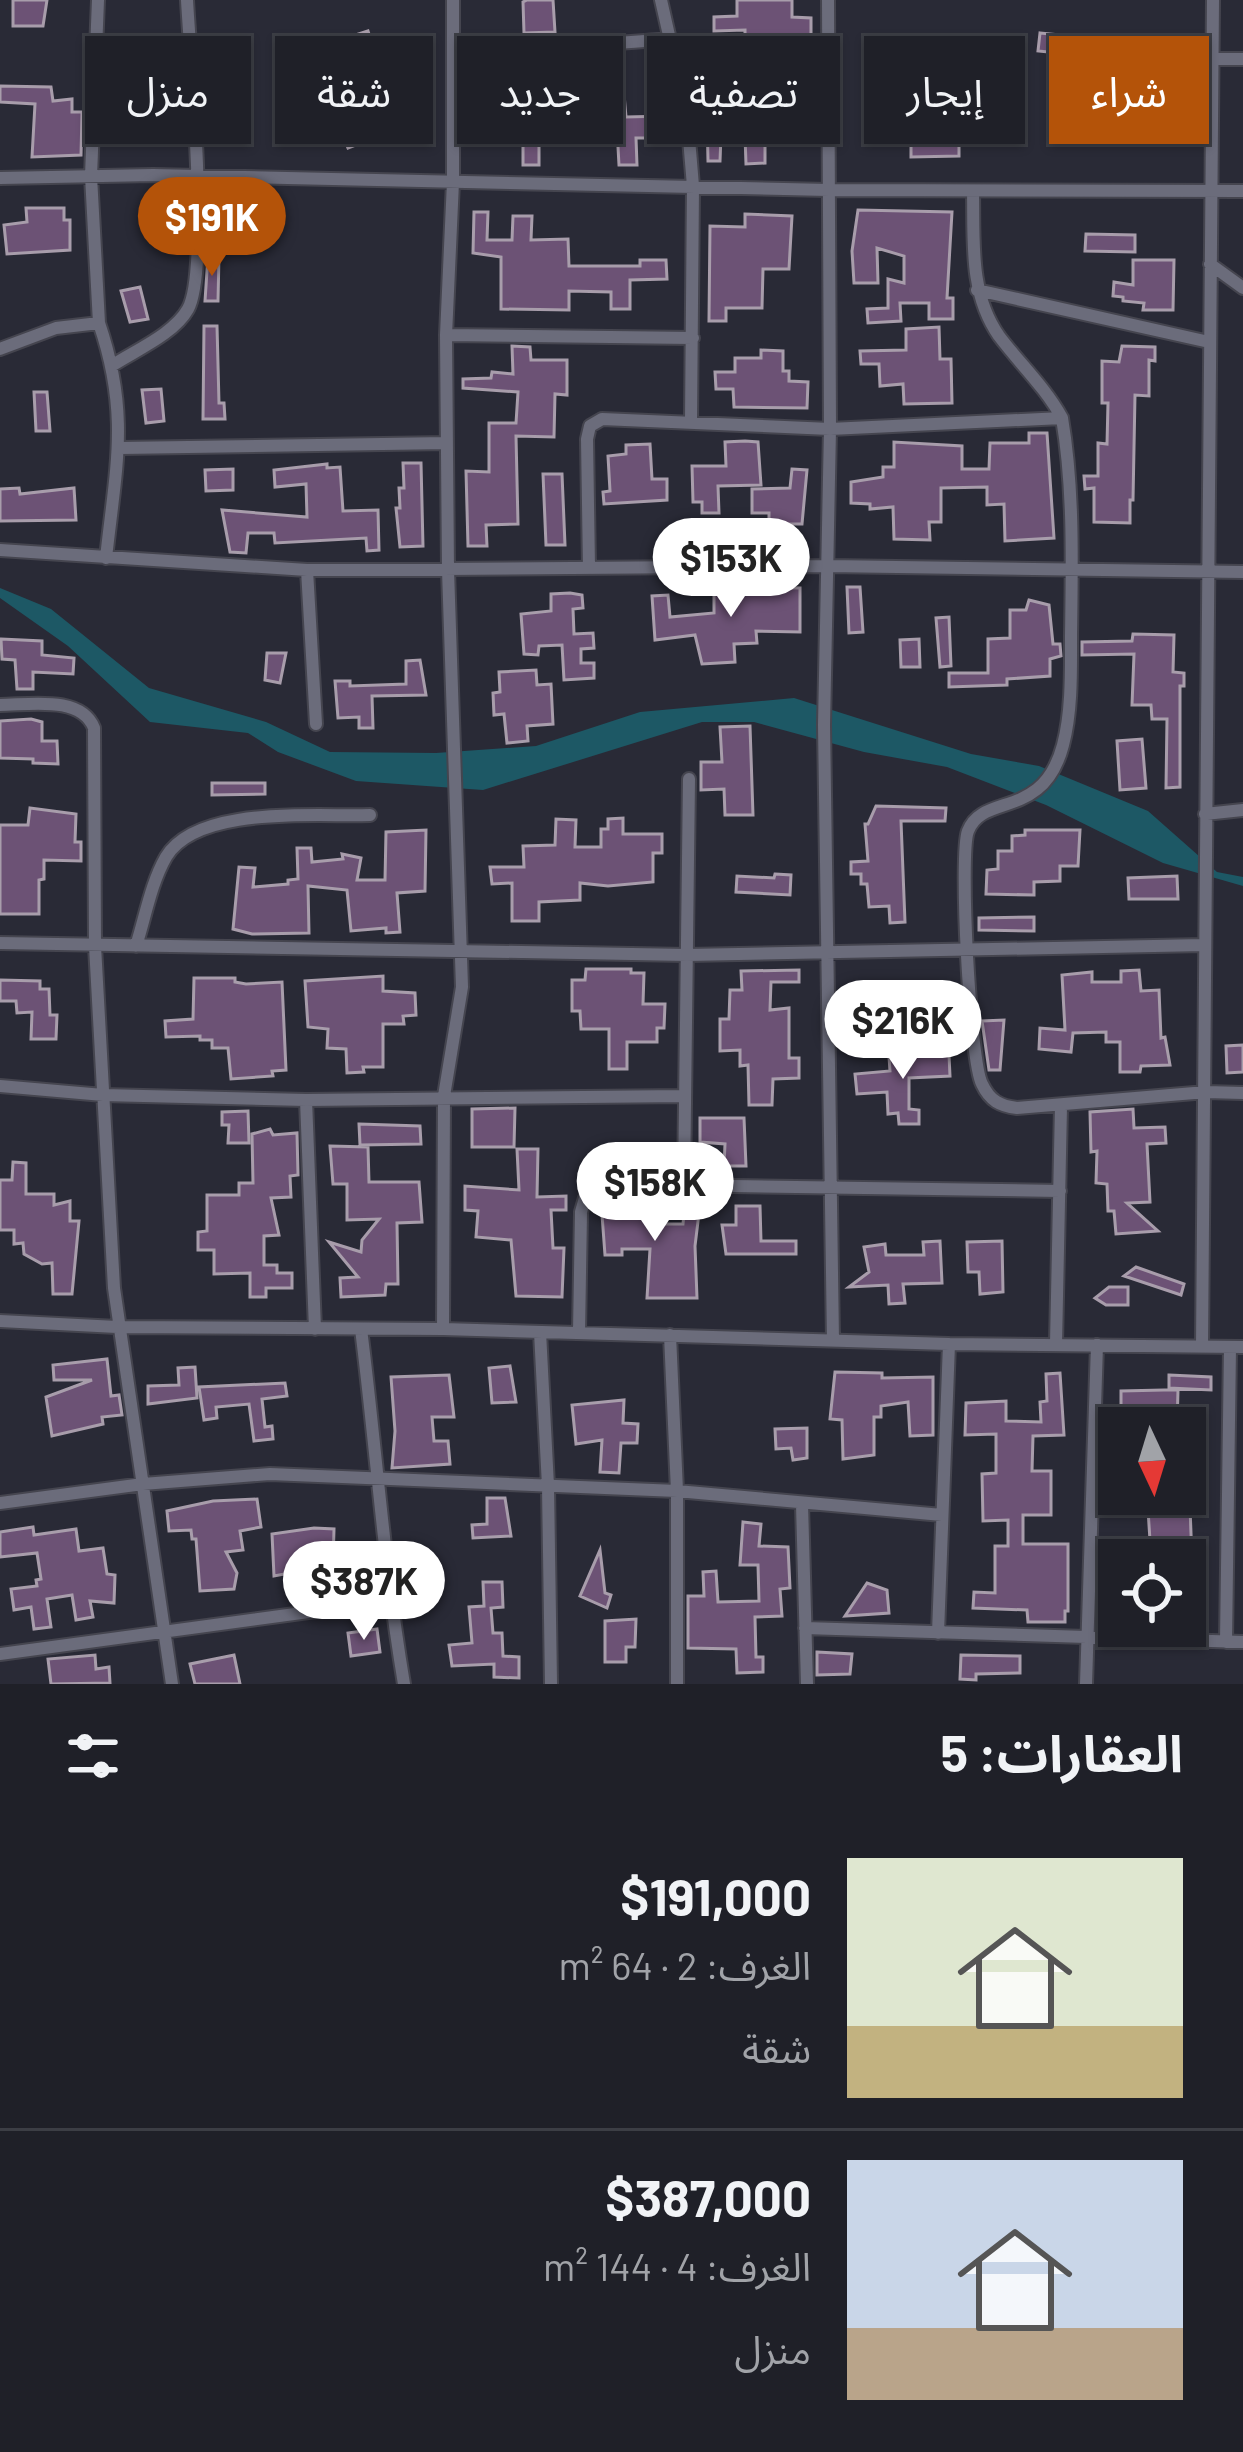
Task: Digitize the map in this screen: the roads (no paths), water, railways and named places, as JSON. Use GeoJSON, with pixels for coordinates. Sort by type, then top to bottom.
{"type":"FeatureCollection","features":[{"type":"Feature","properties":{"kind":"street"},"geometry":{"type":"LineString","coordinates":[[98,0],[91,176],[99,323],[113,365],[120,448],[106,558]]}},
{"type":"Feature","properties":{"kind":"street"},"geometry":{"type":"LineString","coordinates":[[113,365],[167,330],[190,304],[197,271],[187,0]]}},
{"type":"Feature","properties":{"kind":"street"},"geometry":{"type":"LineString","coordinates":[[443,1329],[445,1096],[447,1061],[458,1022],[461,952],[448,570],[446,335],[453,182],[453,0]]}},
{"type":"Feature","properties":{"kind":"street"},"geometry":{"type":"LineString","coordinates":[[661,0],[671,36]]}},
{"type":"Feature","properties":{"kind":"street"},"geometry":{"type":"LineString","coordinates":[[829,0],[830,429],[824,725],[833,1341]]}},
{"type":"Feature","properties":{"kind":"street"},"geometry":{"type":"LineString","coordinates":[[1202,1347],[1213,0]]}},
{"type":"Feature","properties":{"kind":"street"},"geometry":{"type":"LineString","coordinates":[[453,56],[647,41]]}},
{"type":"Feature","properties":{"kind":"street"},"geometry":{"type":"LineString","coordinates":[[1212,59],[1243,59]]}},
{"type":"Feature","properties":{"kind":"street"},"geometry":{"type":"LineString","coordinates":[[689,144],[691,421]]}},
{"type":"Feature","properties":{"kind":"street"},"geometry":{"type":"LineString","coordinates":[[0,178],[1243,191]]}},
{"type":"Feature","properties":{"kind":"street"},"geometry":{"type":"LineString","coordinates":[[973,191],[977,290],[995,331],[1050,396],[1061,418],[1072,570],[1071,671],[1064,741],[1053,776],[1043,788],[981,815],[967,832],[966,951],[977,1073],[982,1086],[1001,1106],[1243,1093]]}},
{"type":"Feature","properties":{"kind":"street"},"geometry":{"type":"LineString","coordinates":[[1210,264],[1243,288]]}},
{"type":"Feature","properties":{"kind":"street"},"geometry":{"type":"LineString","coordinates":[[977,290],[1209,342]]}},
{"type":"Feature","properties":{"kind":"street"},"geometry":{"type":"LineString","coordinates":[[0,349],[56,328],[99,323]]}},
{"type":"Feature","properties":{"kind":"street"},"geometry":{"type":"LineString","coordinates":[[446,335],[692,338]]}},
{"type":"Feature","properties":{"kind":"street"},"geometry":{"type":"LineString","coordinates":[[590,568],[590,426],[602,419],[830,429],[1061,418]]}},
{"type":"Feature","properties":{"kind":"street"},"geometry":{"type":"LineString","coordinates":[[120,448],[447,443]]}},
{"type":"Feature","properties":{"kind":"street"},"geometry":{"type":"LineString","coordinates":[[0,550],[307,570],[828,566],[1243,572]]}},
{"type":"Feature","properties":{"kind":"street"},"geometry":{"type":"LineString","coordinates":[[307,570],[316,724]]}},
{"type":"Feature","properties":{"kind":"street"},"geometry":{"type":"LineString","coordinates":[[0,705],[66,706],[92,721],[95,946],[117,1327],[172,1684]]}},
{"type":"Feature","properties":{"kind":"street"},"geometry":{"type":"LineString","coordinates":[[684,1185],[689,779]]}},
{"type":"Feature","properties":{"kind":"street"},"geometry":{"type":"LineString","coordinates":[[1205,814],[1243,810]]}},
{"type":"Feature","properties":{"kind":"street"},"geometry":{"type":"LineString","coordinates":[[136,946],[165,858],[189,835],[233,820],[370,815]]}},
{"type":"Feature","properties":{"kind":"street"},"geometry":{"type":"LineString","coordinates":[[0,943],[687,956],[1204,945]]}},
{"type":"Feature","properties":{"kind":"street"},"geometry":{"type":"LineString","coordinates":[[0,1086],[306,1100],[685,1096]]}},
{"type":"Feature","properties":{"kind":"street"},"geometry":{"type":"LineString","coordinates":[[306,1100],[315,1329]]}},
{"type":"Feature","properties":{"kind":"street"},"geometry":{"type":"LineString","coordinates":[[1056,1344],[1060,1106]]}},
{"type":"Feature","properties":{"kind":"street"},"geometry":{"type":"LineString","coordinates":[[580,1333],[581,1212],[585,1198],[607,1184],[1060,1191]]}},
{"type":"Feature","properties":{"kind":"street"},"geometry":{"type":"LineString","coordinates":[[0,1322],[1236,1347],[1226,1642]]}},
{"type":"Feature","properties":{"kind":"street"},"geometry":{"type":"LineString","coordinates":[[361,1329],[381,1480],[390,1601],[404,1684]]}},
{"type":"Feature","properties":{"kind":"street"},"geometry":{"type":"LineString","coordinates":[[540,1332],[551,1684]]}},
{"type":"Feature","properties":{"kind":"street"},"geometry":{"type":"LineString","coordinates":[[670,1335],[677,1491],[677,1684]]}},
{"type":"Feature","properties":{"kind":"street"},"geometry":{"type":"LineString","coordinates":[[938,1633],[949,1344]]}},
{"type":"Feature","properties":{"kind":"street"},"geometry":{"type":"LineString","coordinates":[[1086,1684],[1097,1345]]}},
{"type":"Feature","properties":{"kind":"street"},"geometry":{"type":"LineString","coordinates":[[0,1503],[143,1484],[270,1474],[677,1491],[941,1515]]}},
{"type":"Feature","properties":{"kind":"street"},"geometry":{"type":"LineString","coordinates":[[1228,1496],[1243,1495]]}},
{"type":"Feature","properties":{"kind":"street"},"geometry":{"type":"LineString","coordinates":[[802,1504],[807,1684]]}},
{"type":"Feature","properties":{"kind":"street"},"geometry":{"type":"LineString","coordinates":[[0,1654],[390,1601]]}},
{"type":"Feature","properties":{"kind":"street"},"geometry":{"type":"LineString","coordinates":[[805,1628],[1243,1642]]}},
{"type":"Feature","properties":{"kind":"water"},"geometry":{"type":"Polygon","coordinates":[[[0,588],[51,609],[149,688],[266,722],[330,752],[436,753],[536,746],[640,712],[794,698],[971,754],[1039,766],[1148,811],[1217,872],[1243,877],[1243,886],[1163,863],[1046,805],[947,767],[864,752],[754,722],[702,722],[483,790],[356,781],[278,752],[248,733],[150,722],[68,646],[0,598],[0,588]]]}}]}
